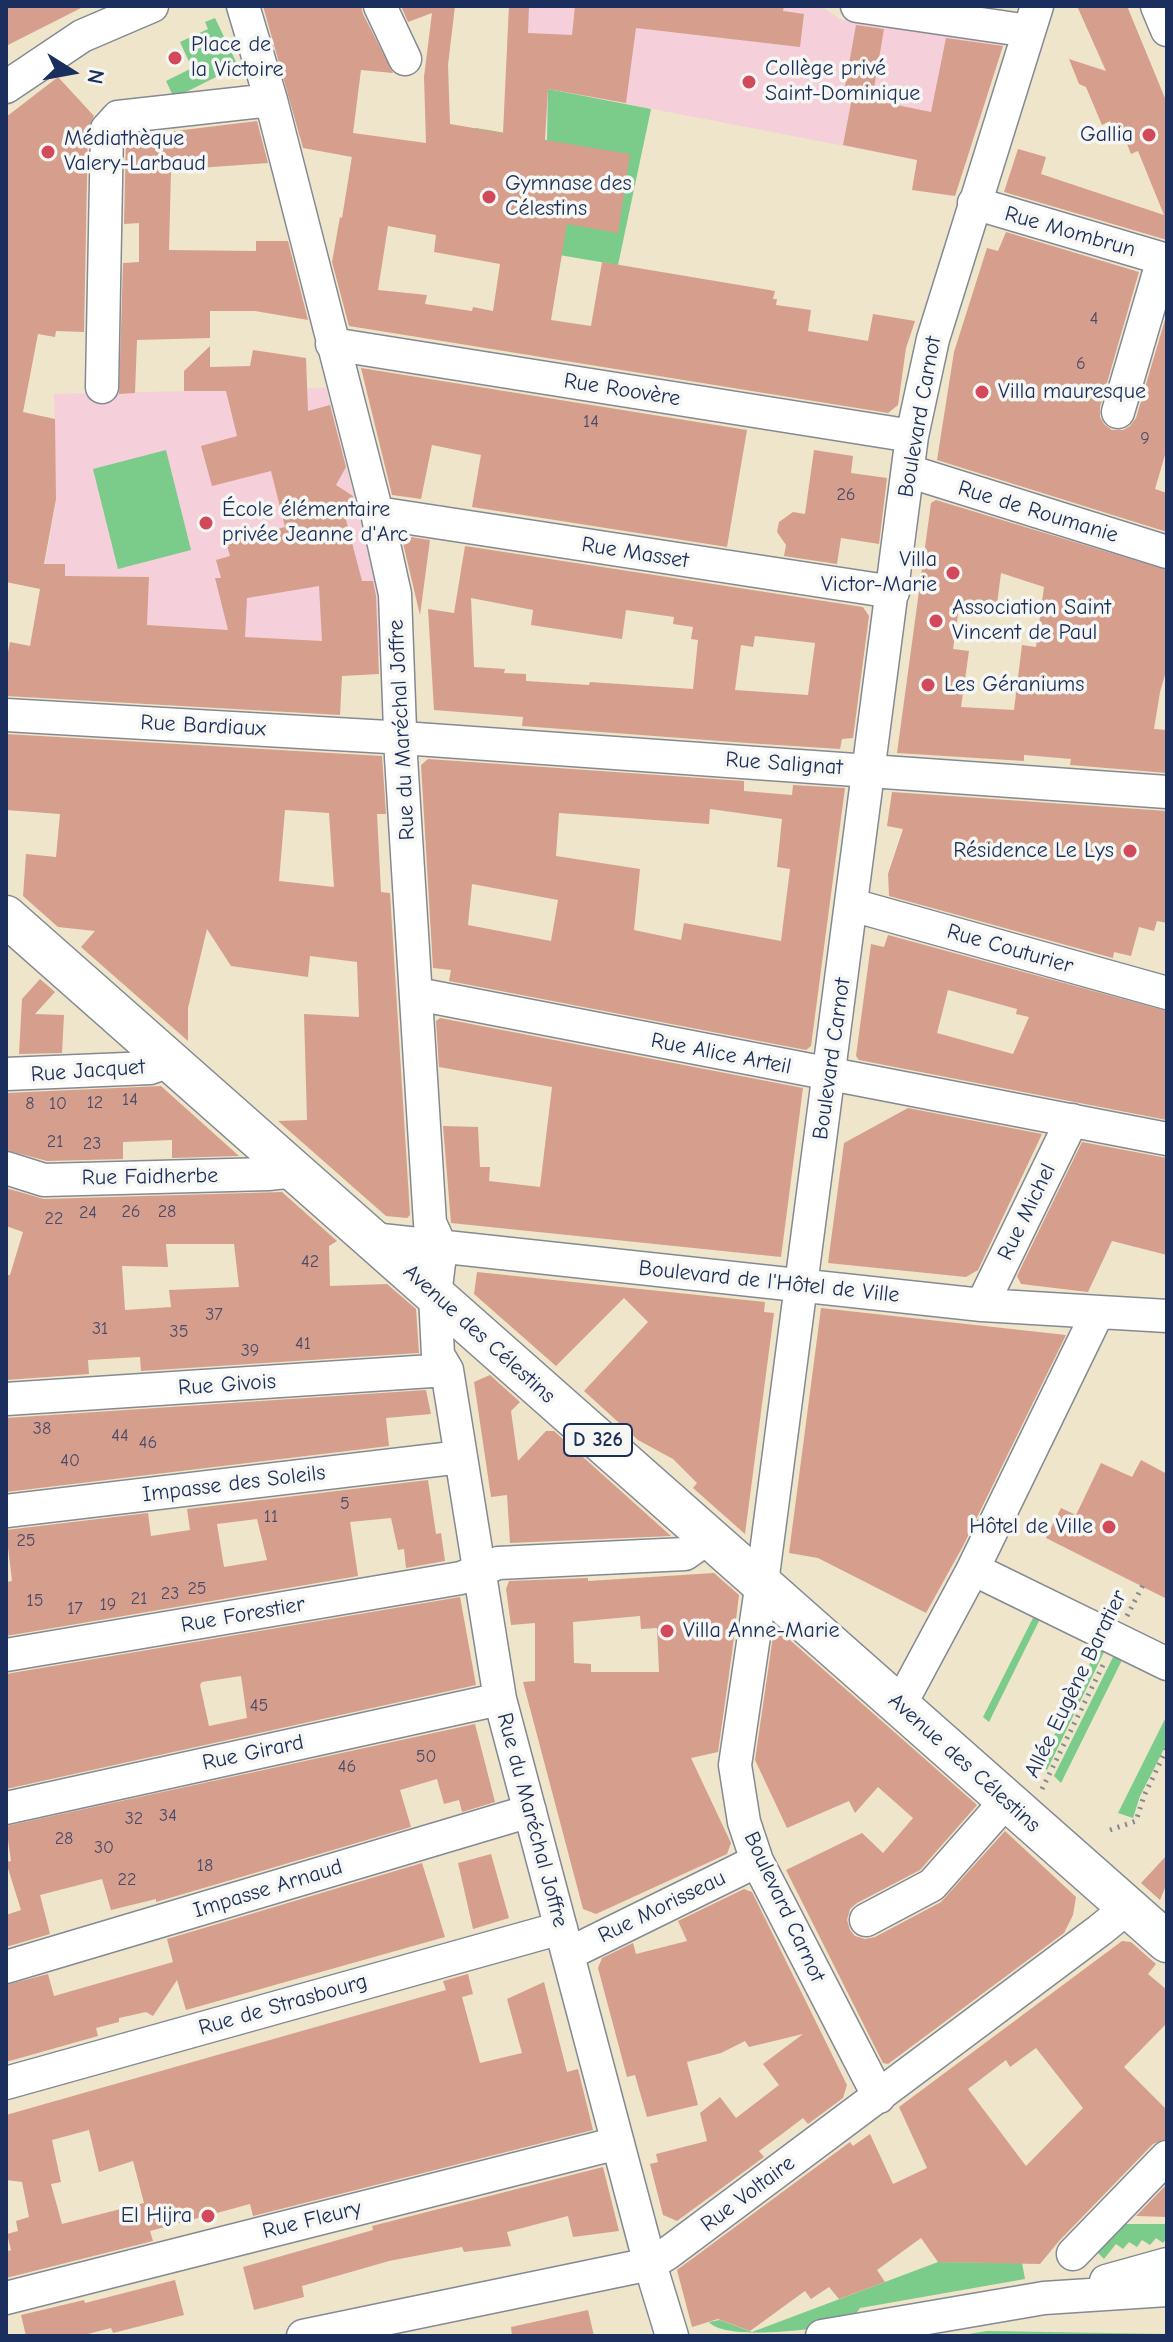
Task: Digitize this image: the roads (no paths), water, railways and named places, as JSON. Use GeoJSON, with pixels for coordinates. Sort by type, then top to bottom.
{"type":"FeatureCollection","features":[{"type":"Feature","properties":{"kind":"main road","name":"Avenue des Célestins"},"geometry":{"type":"LineString","coordinates":[[6,916],[900,1705],[1022,1799],[1154,1926]]}},
{"type":"Feature","properties":{"kind":"street"},"geometry":{"type":"LineString","coordinates":[[102,387],[107,129],[118,117],[271,100],[243,6]]}},
{"type":"Feature","properties":{"kind":"street"},"geometry":{"type":"LineString","coordinates":[[380,6],[405,59]]}},
{"type":"Feature","properties":{"kind":"street"},"geometry":{"type":"LineString","coordinates":[[857,6],[1033,18]]}},
{"type":"Feature","properties":{"kind":"street"},"geometry":{"type":"LineString","coordinates":[[6,87],[82,36],[147,7]]}},
{"type":"Feature","properties":{"kind":"street","name":"Boulevard Carnot"},"geometry":{"type":"LineString","coordinates":[[879,2097],[757,1861],[744,1822],[735,1765],[802,1285],[912,436],[933,339],[1033,18]]}},
{"type":"Feature","properties":{"kind":"street","name":"Rue du Maréchal Joffre"},"geometry":{"type":"LineString","coordinates":[[271,100],[395,594],[430,1223],[441,1247],[435,1295],[438,1355],[447,1370],[500,1699],[650,2264],[672,2336]]}},
{"type":"Feature","properties":{"kind":"street","name":"Rue Mombrun"},"geometry":{"type":"LineString","coordinates":[[974,203],[1165,260]]}},
{"type":"Feature","properties":{"kind":"street"},"geometry":{"type":"LineString","coordinates":[[1118,412],[1165,260]]}},
{"type":"Feature","properties":{"kind":"street","name":"Rue Roovère"},"geometry":{"type":"LineString","coordinates":[[332,344],[912,436]]}},
{"type":"Feature","properties":{"kind":"street","name":"Rue de Roumanie"},"geometry":{"type":"LineString","coordinates":[[908,471],[1167,552]]}},
{"type":"Feature","properties":{"kind":"street","name":"Rue Masset"},"geometry":{"type":"LineString","coordinates":[[377,513],[893,592]]}},
{"type":"Feature","properties":{"kind":"street","name":"Rue Bardiaux"},"geometry":{"type":"LineString","coordinates":[[6,715],[401,738]]}},
{"type":"Feature","properties":{"kind":"street","name":"Rue Salignat"},"geometry":{"type":"LineString","coordinates":[[401,738],[1167,792]]}},
{"type":"Feature","properties":{"kind":"street","name":"Rue Couturier"},"geometry":{"type":"LineString","coordinates":[[852,905],[1167,993]]}},
{"type":"Feature","properties":{"kind":"street","name":"Rue Alice Arteil"},"geometry":{"type":"LineString","coordinates":[[417,994],[1167,1139]]}},
{"type":"Feature","properties":{"kind":"street","name":"Rue Jacquet"},"geometry":{"type":"LineString","coordinates":[[6,1074],[150,1068],[169,1061]]}},
{"type":"Feature","properties":{"kind":"street","name":"Rue Michel"},"geometry":{"type":"LineString","coordinates":[[982,1305],[1072,1120]]}},
{"type":"Feature","properties":{"kind":"street","name":"Rue Faidherbe"},"geometry":{"type":"LineString","coordinates":[[6,1168],[44,1180],[295,1171]]}},
{"type":"Feature","properties":{"kind":"street","name":"Boulevard de l'Hôtel de Ville"},"geometry":{"type":"LineString","coordinates":[[372,1239],[982,1305],[1167,1316]]}},
{"type":"Feature","properties":{"kind":"street"},"geometry":{"type":"LineString","coordinates":[[900,1705],[973,1569],[1098,1312]]}},
{"type":"Feature","properties":{"kind":"street"},"geometry":{"type":"LineString","coordinates":[[447,1370],[471,1327]]}},
{"type":"Feature","properties":{"kind":"street","name":"Rue Givois"},"geometry":{"type":"LineString","coordinates":[[6,1399],[447,1370]]}},
{"type":"Feature","properties":{"kind":"street","name":"Impasse des Soleils"},"geometry":{"type":"LineString","coordinates":[[6,1511],[461,1457]]}},
{"type":"Feature","properties":{"kind":"street","name":"Rue Forestier"},"geometry":{"type":"LineString","coordinates":[[6,1655],[461,1578],[498,1563],[685,1554],[709,1537]]}},
{"type":"Feature","properties":{"kind":"street"},"geometry":{"type":"LineString","coordinates":[[973,1569],[1167,1664]]}},
{"type":"Feature","properties":{"kind":"street","name":"Rue Girard"},"geometry":{"type":"LineString","coordinates":[[6,1808],[500,1699]]}},
{"type":"Feature","properties":{"kind":"street"},"geometry":{"type":"LineString","coordinates":[[866,1920],[932,1885],[1022,1799]]}},
{"type":"Feature","properties":{"kind":"street","name":"Impasse Arnaud"},"geometry":{"type":"LineString","coordinates":[[6,1967],[530,1811]]}},
{"type":"Feature","properties":{"kind":"street","name":"Rue Morisseau"},"geometry":{"type":"LineString","coordinates":[[564,1941],[757,1861]]}},
{"type":"Feature","properties":{"kind":"street","name":"Rue Voltaire"},"geometry":{"type":"LineString","coordinates":[[303,2336],[650,2264],[1100,1930],[1154,1926]]}},
{"type":"Feature","properties":{"kind":"street","name":"Rue de Strasbourg"},"geometry":{"type":"LineString","coordinates":[[6,2083],[564,1941]]}},
{"type":"Feature","properties":{"kind":"street","name":"Rue Fleury"},"geometry":{"type":"LineString","coordinates":[[6,2298],[618,2143]]}},
{"type":"Feature","properties":{"kind":"street"},"geometry":{"type":"LineString","coordinates":[[1073,2254],[1167,2157]]}},
{"type":"Feature","properties":{"kind":"street"},"geometry":{"type":"LineString","coordinates":[[1097,2293],[1113,2278],[1167,2264]]}},
{"type":"Feature","properties":{"kind":"street"},"geometry":{"type":"LineString","coordinates":[[822,2336],[1044,2298],[1167,2290]]}},
{"type":"Feature","properties":{"kind":"street"},"geometry":{"type":"LineString","coordinates":[[1097,2293],[1167,2308]]}},
{"type":"Feature","properties":{"kind":"place","name":"Place de la Victoire"},"geometry":{"type":"Point","coordinates":[175,58]}},
{"type":"Feature","properties":{"kind":"place","name":"Collège privé Saint-Dominique"},"geometry":{"type":"Point","coordinates":[749,82]}},
{"type":"Feature","properties":{"kind":"place","name":"Gallia"},"geometry":{"type":"Point","coordinates":[1149,135]}},
{"type":"Feature","properties":{"kind":"place","name":"Médiathèque Valery-Larbaud"},"geometry":{"type":"Point","coordinates":[48,152]}},
{"type":"Feature","properties":{"kind":"place","name":"Gymnase des Célestins"},"geometry":{"type":"Point","coordinates":[489,197]}},
{"type":"Feature","properties":{"kind":"place","name":"Villa mauresque"},"geometry":{"type":"Point","coordinates":[982,392]}},
{"type":"Feature","properties":{"kind":"place","name":"École élémentaire privée Jeanne d'Arc"},"geometry":{"type":"Point","coordinates":[206,523]}},
{"type":"Feature","properties":{"kind":"place","name":"Villa Victor-Marie"},"geometry":{"type":"Point","coordinates":[953,573]}},
{"type":"Feature","properties":{"kind":"place","name":"Association Saint Vincent de Paul"},"geometry":{"type":"Point","coordinates":[936,621]}},
{"type":"Feature","properties":{"kind":"place","name":"Les Géraniums"},"geometry":{"type":"Point","coordinates":[928,685]}},
{"type":"Feature","properties":{"kind":"place","name":"Résidence Le Lys"},"geometry":{"type":"Point","coordinates":[1130,851]}},
{"type":"Feature","properties":{"kind":"place","name":"Hôtel de Ville"},"geometry":{"type":"Point","coordinates":[1109,1527]}},
{"type":"Feature","properties":{"kind":"place","name":"Villa Anne-Marie"},"geometry":{"type":"Point","coordinates":[667,1631]}},
{"type":"Feature","properties":{"kind":"place","name":"El Hijra"},"geometry":{"type":"Point","coordinates":[208,2216]}}]}
